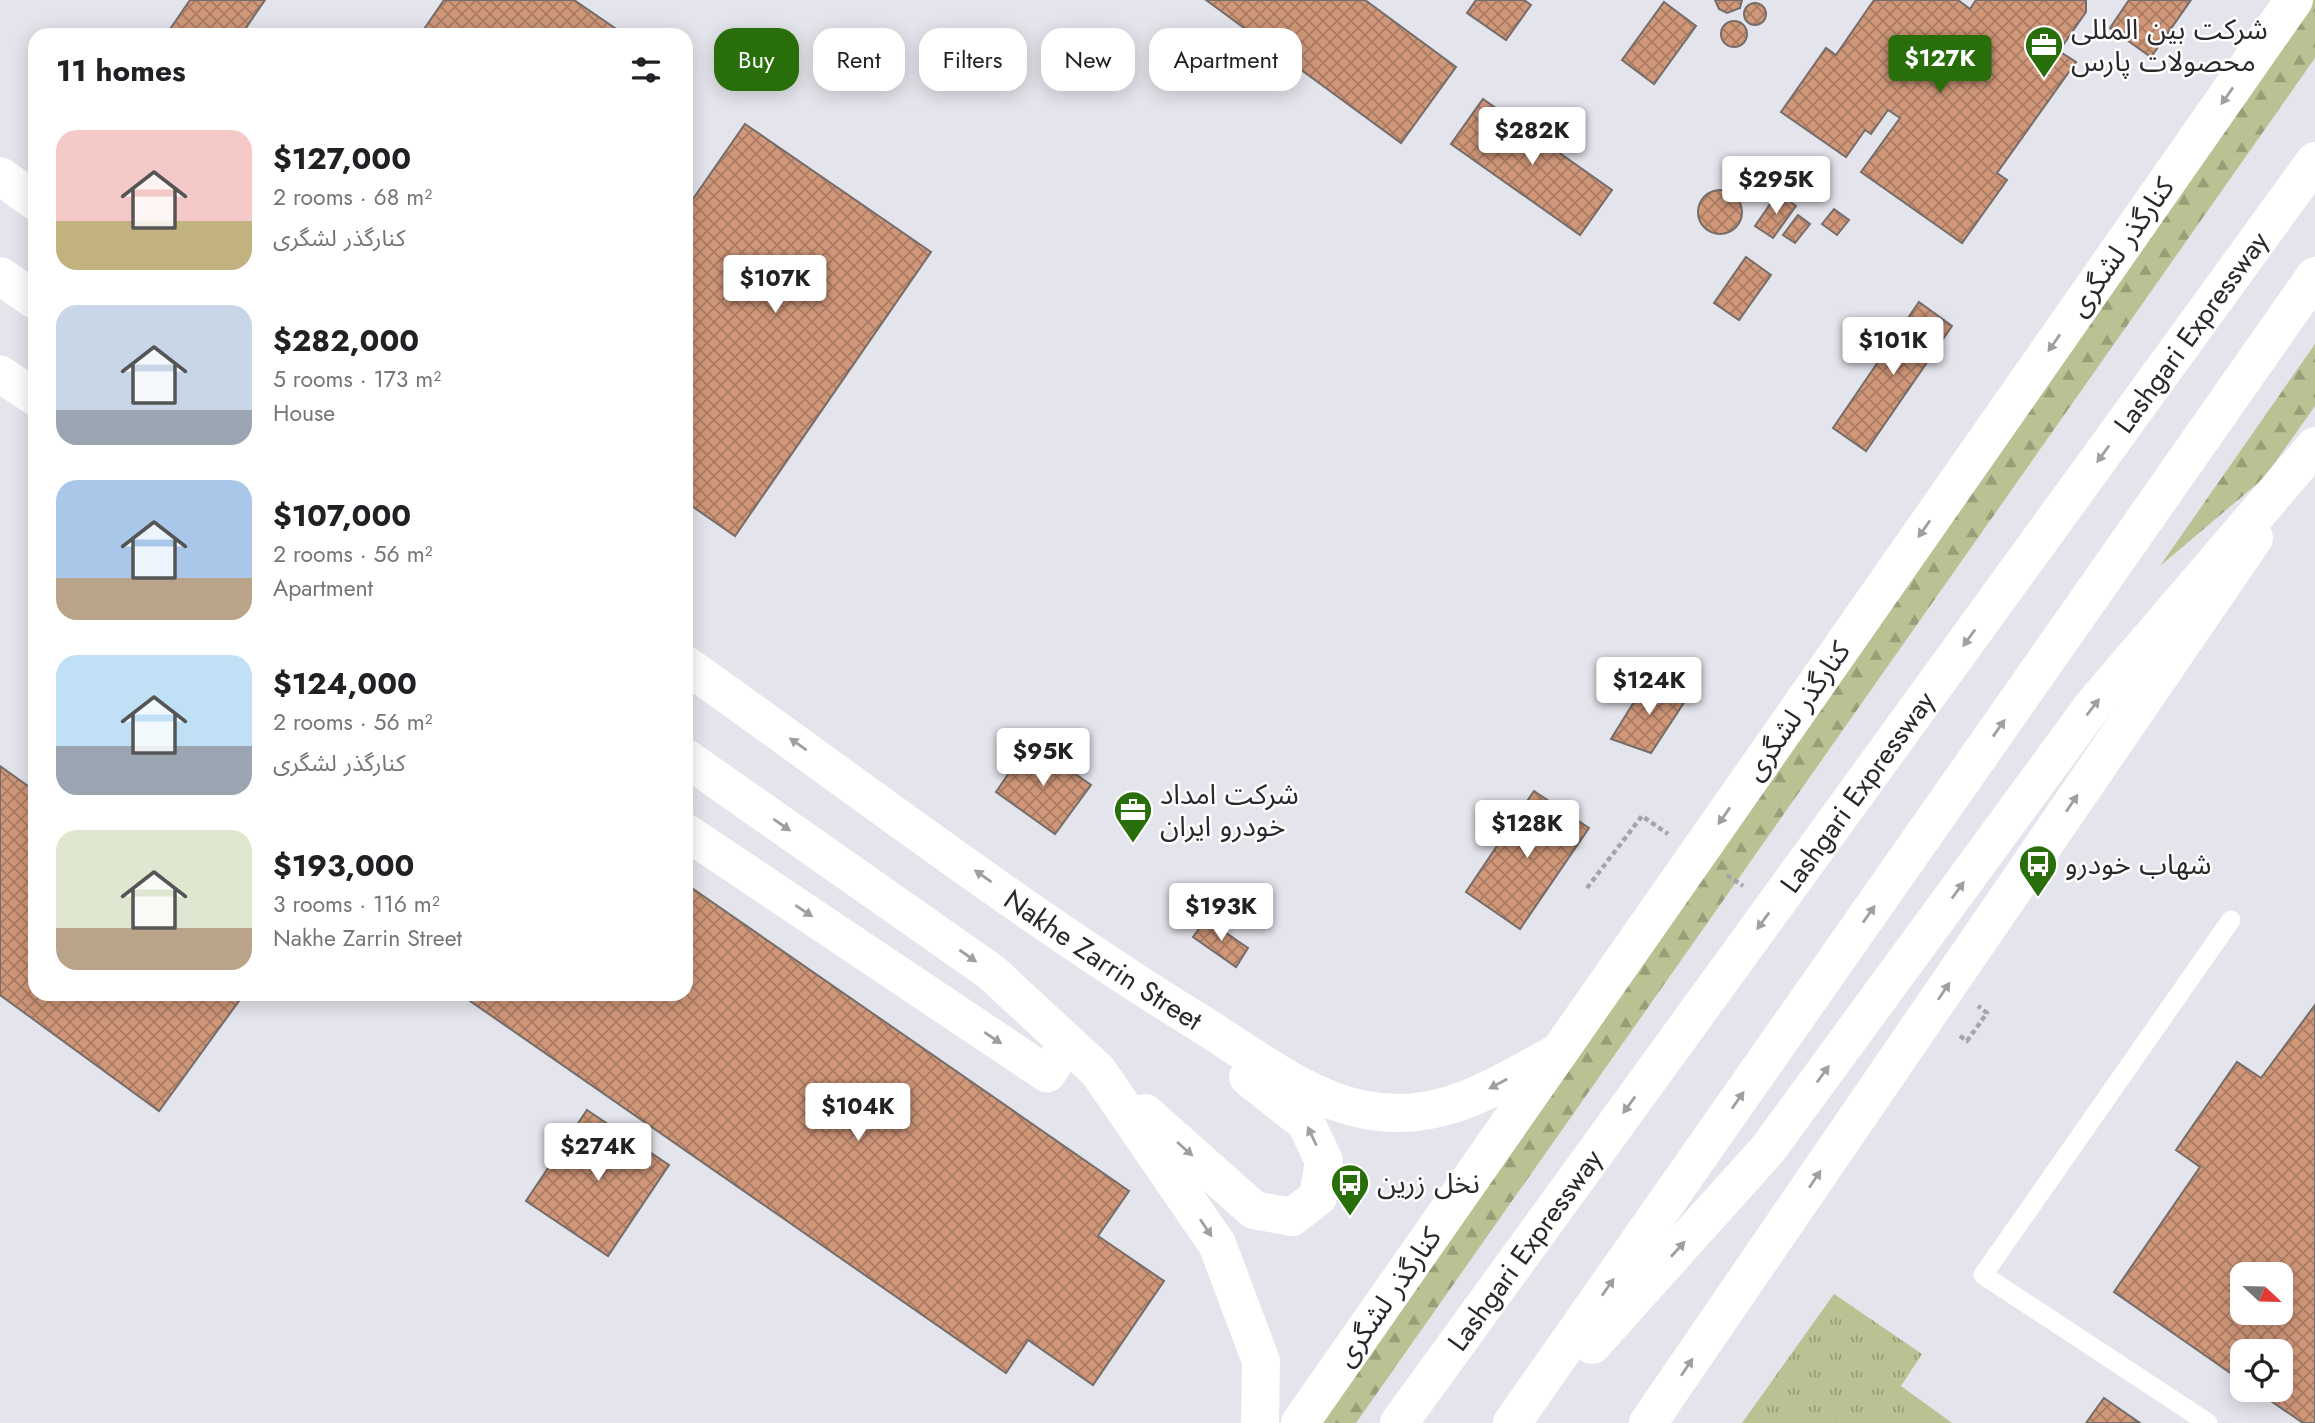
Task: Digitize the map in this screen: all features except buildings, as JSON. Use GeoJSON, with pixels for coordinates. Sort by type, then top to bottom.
{"type":"FeatureCollection","features":[{"type":"Feature","properties":{"kind":"main road","name":"کنارگذر لشگری"},"geometry":{"type":"LineString","coordinates":[[1300,1423],[2294,0]]}},
{"type":"Feature","properties":{"kind":"main road","name":"Lashgari Expressway"},"geometry":{"type":"LineString","coordinates":[[1399,1423],[2315,160]]}},
{"type":"Feature","properties":{"kind":"main road"},"geometry":{"type":"LineString","coordinates":[[0,176],[28,196]]}},
{"type":"Feature","properties":{"kind":"main road"},"geometry":{"type":"LineString","coordinates":[[0,276],[28,295]]}},
{"type":"Feature","properties":{"kind":"main road"},"geometry":{"type":"LineString","coordinates":[[1513,1423],[2315,276]]}},
{"type":"Feature","properties":{"kind":"main road"},"geometry":{"type":"LineString","coordinates":[[1513,1423],[1573,1366],[1768,1149],[2094,704],[2315,447]]}},
{"type":"Feature","properties":{"kind":"main road"},"geometry":{"type":"LineString","coordinates":[[1648,1423],[2315,447]]}},
{"type":"Feature","properties":{"kind":"main road","name":"Nakhe Zarrin Street"},"geometry":{"type":"LineString","coordinates":[[693,670],[1118,973],[1305,1088],[1361,1109],[1416,1113],[1458,1105],[1559,1052]]}},
{"type":"Feature","properties":{"kind":"main road"},"geometry":{"type":"LineString","coordinates":[[693,763],[990,972],[1254,1210],[1292,1217],[1318,1197],[1324,1161],[1306,1123],[1118,973]]}},
{"type":"Feature","properties":{"kind":"main road"},"geometry":{"type":"LineString","coordinates":[[1098,1071],[1217,1244],[1261,1361],[1260,1423]]}},
{"type":"Feature","properties":{"kind":"street"},"geometry":{"type":"LineString","coordinates":[[0,374],[28,392]]}},
{"type":"Feature","properties":{"kind":"street"},"geometry":{"type":"LineString","coordinates":[[693,837],[1047,1074],[1068,1043]]}},
{"type":"Feature","properties":{"kind":"lane"},"geometry":{"type":"LineString","coordinates":[[2208,1423],[1983,1275],[2231,920]]}},
{"type":"Feature","properties":{"kind":"path"},"geometry":{"type":"LineString","coordinates":[[1587,888],[1642,816]]}},
{"type":"Feature","properties":{"kind":"green space"},"geometry":{"type":"Polygon","coordinates":[[[2305,0],[2315,0],[2315,58],[1356,1423],[1311,1423],[2305,0]]]}},
{"type":"Feature","properties":{"kind":"green space"},"geometry":{"type":"Polygon","coordinates":[[[2315,344],[2315,406],[2264,478],[2160,566],[2315,344]]]}},
{"type":"Feature","properties":{"kind":"green space"},"geometry":{"type":"Polygon","coordinates":[[[1834,1294],[1922,1354],[1901,1386],[1952,1423],[1742,1423],[1834,1294]]]}},
{"type":"Feature","properties":{"kind":"place","name":"شرکت بین المللی محصولات پارس"},"geometry":{"type":"Point","coordinates":[2044,79]}},
{"type":"Feature","properties":{"kind":"place","name":"شرکت امداد خودرو ایران"},"geometry":{"type":"Point","coordinates":[1133,844]}},
{"type":"Feature","properties":{"kind":"place","name":"شهاب خودرو"},"geometry":{"type":"Point","coordinates":[2038,898]}},
{"type":"Feature","properties":{"kind":"place","name":"نخل زرین"},"geometry":{"type":"Point","coordinates":[1350,1217]}}]}
